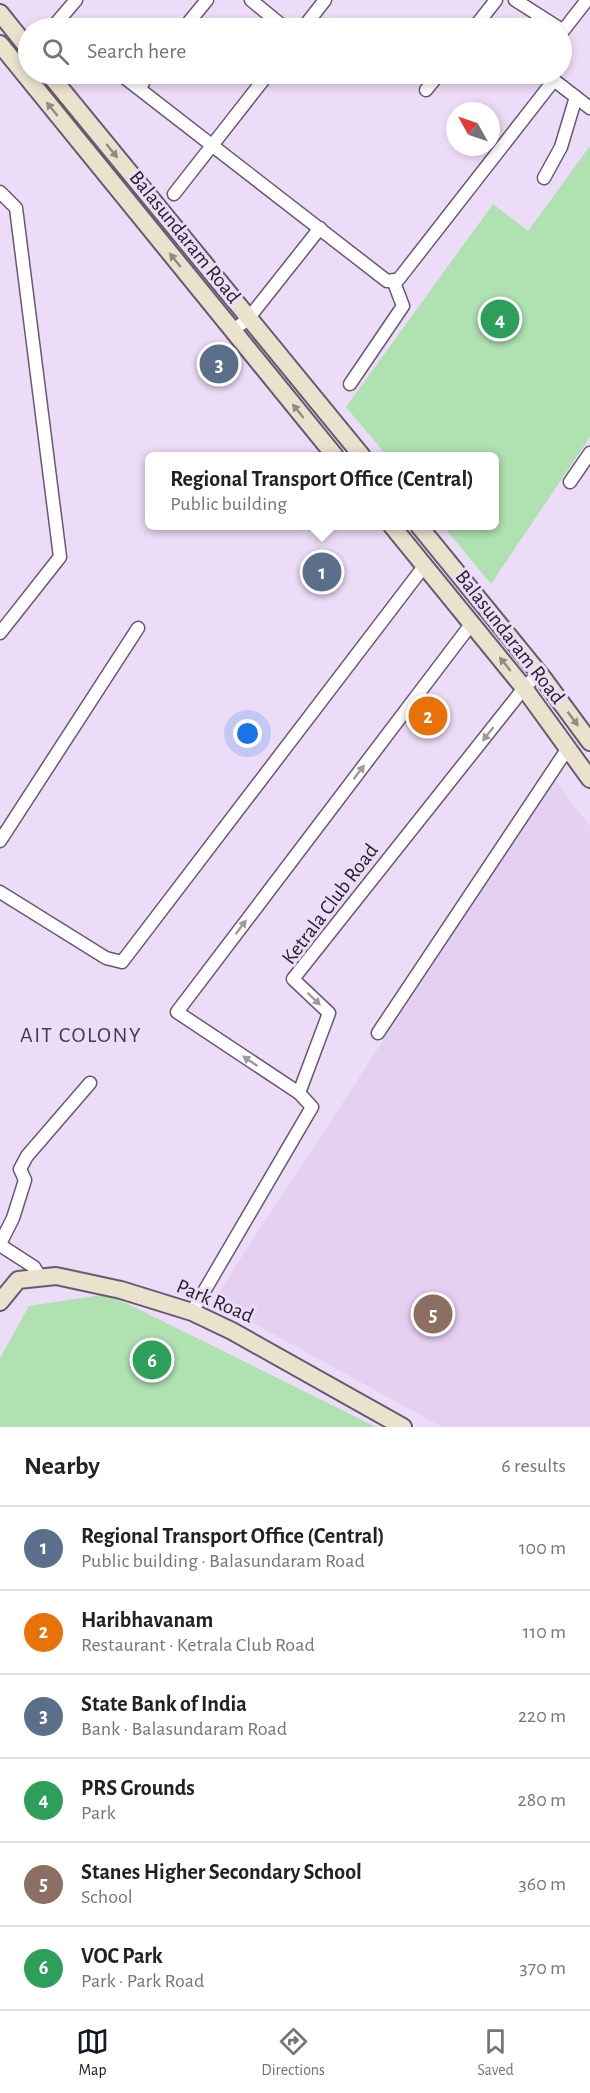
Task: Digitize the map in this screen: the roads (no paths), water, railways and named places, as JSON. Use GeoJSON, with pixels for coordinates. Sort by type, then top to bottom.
{"type":"FeatureCollection","features":[{"type":"Feature","properties":{"kind":"main road"},"geometry":{"type":"LineString","coordinates":[[0,13],[18,36]]}},
{"type":"Feature","properties":{"kind":"main road","name":"Balasundaram Road"},"geometry":{"type":"LineString","coordinates":[[0,44],[18,66]]}},
{"type":"Feature","properties":{"kind":"main road","name":"Balasundaram Road"},"geometry":{"type":"LineString","coordinates":[[32,84],[332,452]]}},
{"type":"Feature","properties":{"kind":"main road","name":"Balasundaram Road"},"geometry":{"type":"LineString","coordinates":[[57,84],[359,452]]}},
{"type":"Feature","properties":{"kind":"main road","name":"Balasundaram Road"},"geometry":{"type":"LineString","coordinates":[[400,530],[425,565],[524,688],[590,779]]}},
{"type":"Feature","properties":{"kind":"main road","name":"Balasundaram Road"},"geometry":{"type":"LineString","coordinates":[[422,530],[539,673],[590,742]]}},
{"type":"Feature","properties":{"kind":"main road","name":"Park Road"},"geometry":{"type":"LineString","coordinates":[[0,1302],[18,1280],[56,1276],[121,1290],[192,1312],[232,1331],[403,1427]]}},
{"type":"Feature","properties":{"kind":"street"},"geometry":{"type":"LineString","coordinates":[[192,18],[207,0]]}},
{"type":"Feature","properties":{"kind":"street"},"geometry":{"type":"LineString","coordinates":[[251,0],[273,18]]}},
{"type":"Feature","properties":{"kind":"street"},"geometry":{"type":"LineString","coordinates":[[311,18],[325,0]]}},
{"type":"Feature","properties":{"kind":"street"},"geometry":{"type":"LineString","coordinates":[[482,18],[496,0]]}},
{"type":"Feature","properties":{"kind":"street"},"geometry":{"type":"LineString","coordinates":[[515,0],[542,18]]}},
{"type":"Feature","properties":{"kind":"street"},"geometry":{"type":"LineString","coordinates":[[571,18],[586,0]]}},
{"type":"Feature","properties":{"kind":"street"},"geometry":{"type":"LineString","coordinates":[[63,18],[73,1]]}},
{"type":"Feature","properties":{"kind":"street"},"geometry":{"type":"LineString","coordinates":[[133,84],[387,281],[398,280],[545,84]]}},
{"type":"Feature","properties":{"kind":"street"},"geometry":{"type":"LineString","coordinates":[[140,89],[142,84]]}},
{"type":"Feature","properties":{"kind":"street"},"geometry":{"type":"LineString","coordinates":[[174,194],[260,84]]}},
{"type":"Feature","properties":{"kind":"street"},"geometry":{"type":"LineString","coordinates":[[426,90],[431,84]]}},
{"type":"Feature","properties":{"kind":"street"},"geometry":{"type":"LineString","coordinates":[[559,84],[590,108]]}},
{"type":"Feature","properties":{"kind":"street"},"geometry":{"type":"LineString","coordinates":[[544,178],[561,147],[576,97]]}},
{"type":"Feature","properties":{"kind":"street"},"geometry":{"type":"LineString","coordinates":[[0,192],[16,208],[60,557],[0,633]]}},
{"type":"Feature","properties":{"kind":"street"},"geometry":{"type":"LineString","coordinates":[[232,330],[248,319],[320,228]]}},
{"type":"Feature","properties":{"kind":"street"},"geometry":{"type":"LineString","coordinates":[[350,384],[403,306],[393,280]]}},
{"type":"Feature","properties":{"kind":"street"},"geometry":{"type":"LineString","coordinates":[[570,482],[590,453]]}},
{"type":"Feature","properties":{"kind":"street"},"geometry":{"type":"LineString","coordinates":[[0,892],[106,958],[122,962],[425,565]]}},
{"type":"Feature","properties":{"kind":"street"},"geometry":{"type":"LineString","coordinates":[[192,1312],[312,1107],[299,1094],[177,1011],[472,623]]}},
{"type":"Feature","properties":{"kind":"street"},"geometry":{"type":"LineString","coordinates":[[0,841],[138,628]]}},
{"type":"Feature","properties":{"kind":"street"},"geometry":{"type":"LineString","coordinates":[[524,688],[539,673]]}},
{"type":"Feature","properties":{"kind":"street","name":"Ketrala Club Road"},"geometry":{"type":"LineString","coordinates":[[299,1094],[329,1013],[293,979],[524,688]]}},
{"type":"Feature","properties":{"kind":"street"},"geometry":{"type":"LineString","coordinates":[[378,1032],[568,748]]}},
{"type":"Feature","properties":{"kind":"street"},"geometry":{"type":"LineString","coordinates":[[41,1278],[34,1267],[0,1244],[13,1218],[25,1180],[20,1169],[27,1156],[90,1083]]}},
{"type":"Feature","properties":{"kind":"place","name":"PRS Grounds"},"geometry":{"type":"Point","coordinates":[500,319]}},
{"type":"Feature","properties":{"kind":"place","name":"State Bank of India"},"geometry":{"type":"Point","coordinates":[219,364]}},
{"type":"Feature","properties":{"kind":"place","name":"Regional Transport Office (Central)"},"geometry":{"type":"Point","coordinates":[322,572]}},
{"type":"Feature","properties":{"kind":"place","name":"Haribhavanam"},"geometry":{"type":"Point","coordinates":[428,716]}},
{"type":"Feature","properties":{"kind":"place","name":"Stanes Higher Secondary School"},"geometry":{"type":"Point","coordinates":[433,1314]}},
{"type":"Feature","properties":{"kind":"place","name":"VOC Park"},"geometry":{"type":"Point","coordinates":[152,1360]}},
{"type":"Feature","properties":{"kind":"district","name":"AIT COLONY"},"geometry":{"type":"Point","coordinates":[81,1035]}}]}
